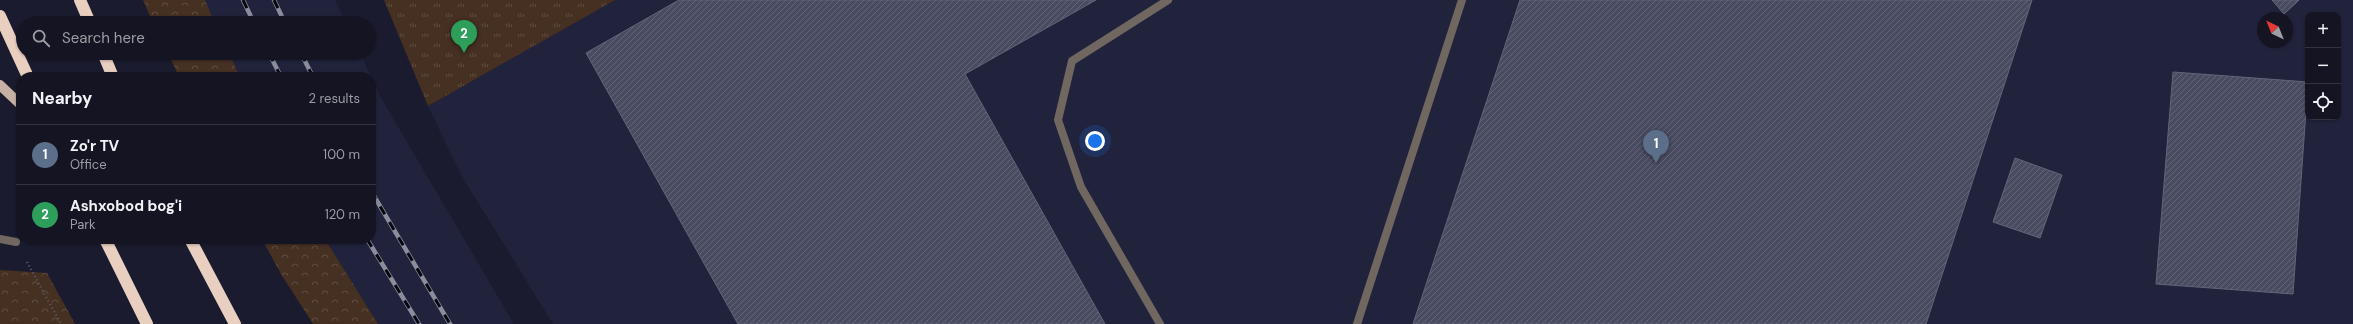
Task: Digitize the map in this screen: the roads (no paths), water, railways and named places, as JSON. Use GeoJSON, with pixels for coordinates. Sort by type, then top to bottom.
{"type":"FeatureCollection","features":[{"type":"Feature","properties":{"kind":"highway"},"geometry":{"type":"LineString","coordinates":[[80,0],[87,16]]}},
{"type":"Feature","properties":{"kind":"highway"},"geometry":{"type":"LineString","coordinates":[[0,16],[16,51]]}},
{"type":"Feature","properties":{"kind":"highway"},"geometry":{"type":"LineString","coordinates":[[20,60],[26,72]]}},
{"type":"Feature","properties":{"kind":"highway"},"geometry":{"type":"LineString","coordinates":[[106,60],[111,72]]}},
{"type":"Feature","properties":{"kind":"highway"},"geometry":{"type":"LineString","coordinates":[[108,244],[148,324]]}},
{"type":"Feature","properties":{"kind":"highway"},"geometry":{"type":"LineString","coordinates":[[193,244],[235,324]]}},
{"type":"Feature","properties":{"kind":"main road"},"geometry":{"type":"LineString","coordinates":[[0,85],[16,100]]}},
{"type":"Feature","properties":{"kind":"lane"},"geometry":{"type":"LineString","coordinates":[[1160,324],[1081,187],[1058,120],[1072,61],[1168,0]]}},
{"type":"Feature","properties":{"kind":"lane"},"geometry":{"type":"LineString","coordinates":[[1357,324],[1462,0]]}},
{"type":"Feature","properties":{"kind":"lane"},"geometry":{"type":"LineString","coordinates":[[0,239],[16,242]]}},
{"type":"Feature","properties":{"kind":"railway"},"geometry":{"type":"LineString","coordinates":[[243,0],[251,16]]}},
{"type":"Feature","properties":{"kind":"railway"},"geometry":{"type":"LineString","coordinates":[[274,0],[282,16]]}},
{"type":"Feature","properties":{"kind":"railway"},"geometry":{"type":"LineString","coordinates":[[272,60],[278,72]]}},
{"type":"Feature","properties":{"kind":"railway"},"geometry":{"type":"LineString","coordinates":[[304,60],[310,72]]}},
{"type":"Feature","properties":{"kind":"railway"},"geometry":{"type":"LineString","coordinates":[[376,199],[450,324]]}},
{"type":"Feature","properties":{"kind":"railway"},"geometry":{"type":"LineString","coordinates":[[370,244],[419,324]]}},
{"type":"Feature","properties":{"kind":"place","name":"Ashxobod bog'i"},"geometry":{"type":"Point","coordinates":[464,53]}},
{"type":"Feature","properties":{"kind":"place","name":"Zo'r TV"},"geometry":{"type":"Point","coordinates":[1656,163]}}]}
